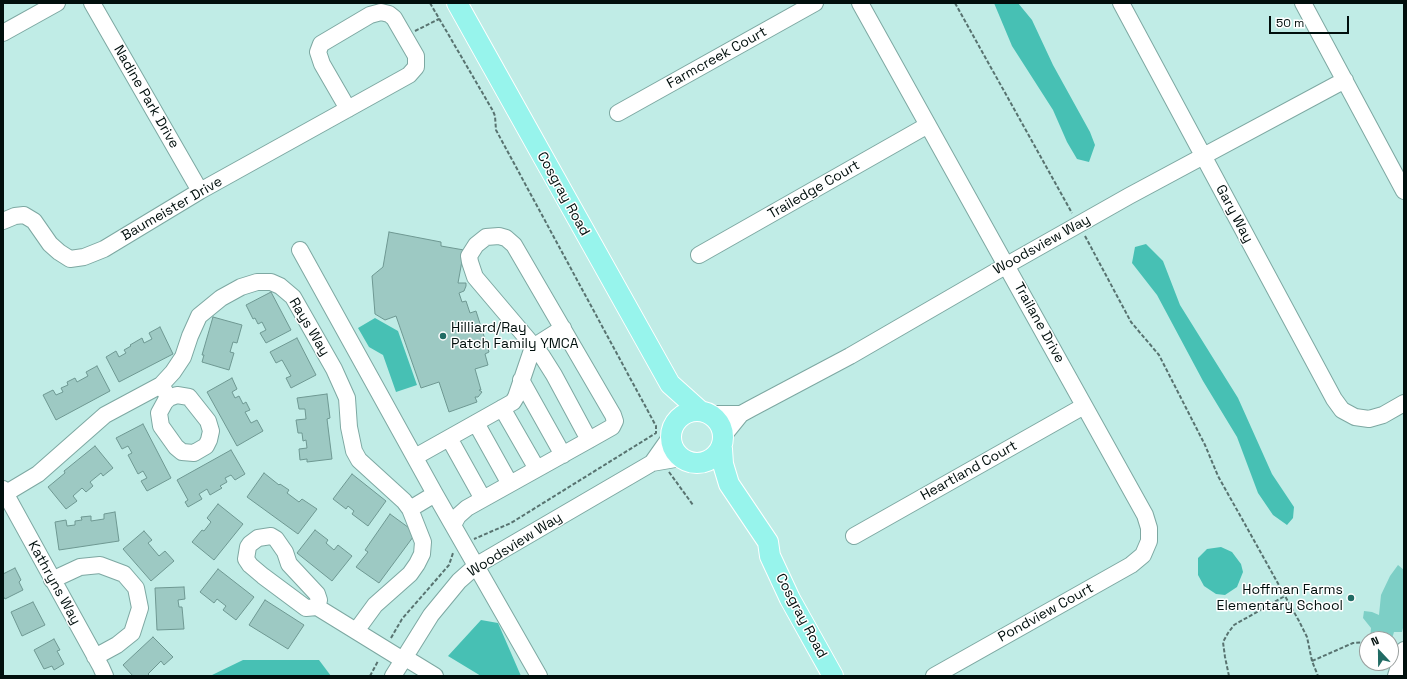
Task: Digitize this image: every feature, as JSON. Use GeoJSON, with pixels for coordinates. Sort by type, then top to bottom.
{"type":"FeatureCollection","features":[{"type":"Feature","properties":{"kind":"main road","name":"Cosgray Road"},"geometry":{"type":"LineString","coordinates":[[457,3],[670,384],[705,412]]}},
{"type":"Feature","properties":{"kind":"main road","name":"Cosgray Road"},"geometry":{"type":"LineString","coordinates":[[670,384],[673,430]]}},
{"type":"Feature","properties":{"kind":"main road"},"geometry":{"type":"LineString","coordinates":[[692,411],[705,412],[720,423],[723,442],[718,454],[708,462],[689,461],[676,452],[672,445],[673,430],[685,413],[692,411]]}},
{"type":"Feature","properties":{"kind":"main road","name":"Cosgray Road"},"geometry":{"type":"LineString","coordinates":[[723,442],[723,464],[729,484],[768,542],[770,556],[790,599],[833,676]]}},
{"type":"Feature","properties":{"kind":"main road","name":"Cosgray Road"},"geometry":{"type":"LineString","coordinates":[[689,461],[708,471],[758,546],[770,556]]}},
{"type":"Feature","properties":{"kind":"street"},"geometry":{"type":"LineString","coordinates":[[3,33],[58,3]]}},
{"type":"Feature","properties":{"kind":"street","name":"Nadine Park Drive"},"geometry":{"type":"LineString","coordinates":[[92,3],[200,191]]}},
{"type":"Feature","properties":{"kind":"street","name":"Farmcreek Court"},"geometry":{"type":"LineString","coordinates":[[618,113],[815,3]]}},
{"type":"Feature","properties":{"kind":"street","name":"Trailane Drive"},"geometry":{"type":"LineString","coordinates":[[860,3],[1146,515],[1150,528],[1149,541]]}},
{"type":"Feature","properties":{"kind":"street","name":"Gary Way"},"geometry":{"type":"LineString","coordinates":[[1121,3],[1334,399],[1342,410],[1355,417],[1369,419],[1383,415],[1404,403]]}},
{"type":"Feature","properties":{"kind":"street"},"geometry":{"type":"LineString","coordinates":[[1304,3],[1404,191]]}},
{"type":"Feature","properties":{"kind":"street","name":"Baumeister Drive"},"geometry":{"type":"LineString","coordinates":[[3,221],[15,216],[24,215],[34,221],[50,244],[70,259],[84,257],[104,249],[200,191],[348,109],[409,75],[416,67],[416,56],[394,18],[389,14],[381,12],[370,15],[321,44],[318,52],[322,64],[348,109]]}},
{"type":"Feature","properties":{"kind":"street","name":"Woodsview Way"},"geometry":{"type":"LineString","coordinates":[[723,442],[741,414],[850,356],[1007,265],[1203,156],[1344,80]]}},
{"type":"Feature","properties":{"kind":"street","name":"Trailedge Court"},"geometry":{"type":"LineString","coordinates":[[699,255],[928,125]]}},
{"type":"Feature","properties":{"kind":"street"},"geometry":{"type":"LineString","coordinates":[[453,525],[458,516],[467,508],[563,455],[612,427],[615,421],[613,415],[514,245],[506,238],[499,236],[486,237],[476,245],[469,256],[475,277],[542,356],[589,440]]}},
{"type":"Feature","properties":{"kind":"street"},"geometry":{"type":"LineString","coordinates":[[300,250],[435,494],[539,676]]}},
{"type":"Feature","properties":{"kind":"street","name":"Rays Way"},"geometry":{"type":"LineString","coordinates":[[4,493],[38,474],[105,415],[165,391],[182,357],[199,316],[222,298],[241,288],[257,282],[271,282],[280,286],[292,297],[334,369],[347,398],[349,427],[354,451],[359,460],[404,501],[410,509],[423,542],[422,554],[418,564],[401,583],[375,605],[356,631]]}},
{"type":"Feature","properties":{"kind":"street"},"geometry":{"type":"LineString","coordinates":[[415,457],[513,402],[533,346],[563,328]]}},
{"type":"Feature","properties":{"kind":"street"},"geometry":{"type":"LineString","coordinates":[[522,380],[563,455]]}},
{"type":"Feature","properties":{"kind":"street","name":"Heartland Court"},"geometry":{"type":"LineString","coordinates":[[854,536],[1084,406]]}},
{"type":"Feature","properties":{"kind":"street"},"geometry":{"type":"LineString","coordinates":[[502,408],[537,469]]}},
{"type":"Feature","properties":{"kind":"street","name":"Woodsview Way"},"geometry":{"type":"LineString","coordinates":[[705,412],[741,414]]}},
{"type":"Feature","properties":{"kind":"street"},"geometry":{"type":"LineString","coordinates":[[476,423],[510,484]]}},
{"type":"Feature","properties":{"kind":"street","name":"Woodsview Way"},"geometry":{"type":"LineString","coordinates":[[393,676],[431,614],[459,581],[476,566],[652,463],[673,430]]}},
{"type":"Feature","properties":{"kind":"street"},"geometry":{"type":"LineString","coordinates":[[449,438],[483,499]]}},
{"type":"Feature","properties":{"kind":"street","name":"Woodsview Way"},"geometry":{"type":"LineString","coordinates":[[652,463],[689,461]]}},
{"type":"Feature","properties":{"kind":"street","name":"Kathryns Way"},"geometry":{"type":"LineString","coordinates":[[4,493],[105,676]]}},
{"type":"Feature","properties":{"kind":"street"},"geometry":{"type":"LineString","coordinates":[[410,509],[435,494]]}},
{"type":"Feature","properties":{"kind":"street"},"geometry":{"type":"LineString","coordinates":[[317,607],[320,600],[317,594],[289,564],[285,552],[276,540],[271,536],[258,538],[250,544],[245,555],[250,565],[306,608],[317,607],[435,676]]}},
{"type":"Feature","properties":{"kind":"street","name":"Pondview Court"},"geometry":{"type":"LineString","coordinates":[[934,676],[1131,565],[1143,555],[1149,541]]}},
{"type":"Feature","properties":{"kind":"street"},"geometry":{"type":"LineString","coordinates":[[52,580],[80,567],[100,565],[124,574],[136,588],[140,608],[132,633],[117,645],[95,657]]}},
{"type":"Feature","properties":{"kind":"street"},"geometry":{"type":"LineString","coordinates":[[1396,676],[1404,650]]}},
{"type":"Feature","properties":{"kind":"path"},"geometry":{"type":"LineString","coordinates":[[955,3],[1079,225],[1131,322],[1159,355],[1205,444],[1218,476],[1307,637],[1312,661],[1318,676]]}},
{"type":"Feature","properties":{"kind":"path"},"geometry":{"type":"LineString","coordinates":[[406,37],[439,19]]}},
{"type":"Feature","properties":{"kind":"path"},"geometry":{"type":"LineString","coordinates":[[370,676],[402,619],[449,565],[455,549],[464,544]]}},
{"type":"Feature","properties":{"kind":"path"},"geometry":{"type":"LineString","coordinates":[[1229,676],[1223,642],[1228,633],[1234,625],[1285,596]]}},
{"type":"Feature","properties":{"kind":"path"},"geometry":{"type":"LineString","coordinates":[[1312,661],[1353,643],[1359,643]]}},
{"type":"Feature","properties":{"kind":"shaded area"},"geometry":{"type":"Polygon","coordinates":[[[994,3],[1018,3],[1032,20],[1053,65],[1090,132],[1095,145],[1089,162],[1077,159],[1067,142],[1053,110],[1012,46],[994,3]]]}},
{"type":"Feature","properties":{"kind":"shaded area"},"geometry":{"type":"Polygon","coordinates":[[[1146,244],[1163,261],[1180,305],[1238,398],[1272,474],[1294,507],[1293,518],[1287,525],[1273,515],[1258,493],[1237,437],[1203,381],[1157,295],[1132,263],[1135,247],[1146,244]]]}},
{"type":"Feature","properties":{"kind":"shaded area"},"geometry":{"type":"Polygon","coordinates":[[[375,318],[398,331],[417,385],[396,392],[383,355],[369,347],[358,328],[375,318]]]}},
{"type":"Feature","properties":{"kind":"shaded area"},"geometry":{"type":"Polygon","coordinates":[[[1221,547],[1232,552],[1241,564],[1243,572],[1237,587],[1225,595],[1216,594],[1204,586],[1198,575],[1198,558],[1207,549],[1221,547]]]}},
{"type":"Feature","properties":{"kind":"shaded area"},"geometry":{"type":"Polygon","coordinates":[[[1398,565],[1404,570],[1404,624],[1402,632],[1371,631],[1371,628],[1363,618],[1364,611],[1379,615],[1381,595],[1390,576],[1398,565]]]}},
{"type":"Feature","properties":{"kind":"shaded area"},"geometry":{"type":"Polygon","coordinates":[[[481,620],[498,623],[521,676],[481,676],[448,656],[481,620]]]}},
{"type":"Feature","properties":{"kind":"shaded area"},"geometry":{"type":"Polygon","coordinates":[[[243,660],[319,660],[331,676],[210,676],[243,660]]]}},
{"type":"Feature","properties":{"kind":"building","name":"Hilliard/Ray Patch Family YMCA"},"geometry":{"type":"Polygon","coordinates":[[[389,232],[441,242],[441,246],[464,250],[458,283],[466,283],[466,286],[464,291],[459,293],[462,302],[466,301],[470,313],[476,311],[489,352],[485,354],[488,365],[475,369],[481,390],[479,390],[482,392],[478,397],[475,397],[477,402],[449,412],[439,382],[421,388],[396,316],[385,320],[375,314],[372,276],[383,267],[389,232]]]}},
{"type":"Feature","properties":{"kind":"building"},"geometry":{"type":"Polygon","coordinates":[[[271,292],[291,330],[266,343],[260,333],[266,330],[262,322],[258,324],[255,318],[253,319],[246,305],[271,292]]]}},
{"type":"Feature","properties":{"kind":"building"},"geometry":{"type":"Polygon","coordinates":[[[213,317],[242,325],[237,343],[233,342],[230,352],[234,353],[229,370],[202,362],[204,355],[202,355],[213,317]]]}},
{"type":"Feature","properties":{"kind":"building"},"geometry":{"type":"Polygon","coordinates":[[[160,327],[173,354],[119,382],[106,357],[116,351],[119,357],[126,353],[124,350],[131,346],[130,345],[142,338],[144,343],[152,339],[149,333],[160,327]]]}},
{"type":"Feature","properties":{"kind":"building"},"geometry":{"type":"Polygon","coordinates":[[[297,338],[316,375],[291,388],[286,378],[291,376],[282,360],[276,363],[270,352],[297,338]]]}},
{"type":"Feature","properties":{"kind":"building"},"geometry":{"type":"Polygon","coordinates":[[[97,366],[110,391],[56,420],[43,395],[53,390],[56,395],[63,392],[61,388],[68,385],[67,382],[75,378],[77,382],[88,376],[86,372],[97,366]]]}},
{"type":"Feature","properties":{"kind":"building"},"geometry":{"type":"Polygon","coordinates":[[[232,378],[237,389],[232,392],[235,398],[239,396],[243,404],[246,402],[250,410],[245,412],[251,423],[257,420],[263,431],[237,446],[207,392],[232,378]]]}},
{"type":"Feature","properties":{"kind":"building"},"geometry":{"type":"Polygon","coordinates":[[[327,394],[330,418],[327,419],[332,459],[307,462],[307,459],[300,460],[299,449],[307,448],[306,440],[303,441],[302,433],[298,433],[296,420],[306,419],[305,409],[299,409],[297,398],[327,394]]]}},
{"type":"Feature","properties":{"kind":"building"},"geometry":{"type":"Polygon","coordinates":[[[143,424],[171,478],[147,491],[141,481],[147,478],[143,471],[138,474],[128,455],[132,453],[128,446],[122,449],[116,438],[143,424]]]}},
{"type":"Feature","properties":{"kind":"building"},"geometry":{"type":"Polygon","coordinates":[[[95,446],[113,468],[103,476],[101,473],[90,482],[93,486],[86,492],[82,488],[73,496],[77,501],[66,509],[48,487],[65,473],[64,471],[95,446]]]}},
{"type":"Feature","properties":{"kind":"building"},"geometry":{"type":"Polygon","coordinates":[[[231,450],[245,474],[235,480],[231,475],[225,478],[227,482],[220,486],[222,488],[210,495],[207,489],[199,494],[202,499],[188,507],[185,502],[188,500],[177,480],[231,450]]]}},
{"type":"Feature","properties":{"kind":"building"},"geometry":{"type":"Polygon","coordinates":[[[264,473],[279,485],[280,484],[289,490],[287,493],[299,502],[302,499],[317,509],[298,534],[247,497],[264,473]]]}},
{"type":"Feature","properties":{"kind":"building"},"geometry":{"type":"Polygon","coordinates":[[[352,474],[386,501],[368,526],[352,514],[354,511],[348,506],[346,509],[333,499],[352,474]]]}},
{"type":"Feature","properties":{"kind":"building"},"geometry":{"type":"Polygon","coordinates":[[[218,504],[243,524],[214,560],[192,542],[211,522],[207,518],[218,504]]]}},
{"type":"Feature","properties":{"kind":"building"},"geometry":{"type":"Polygon","coordinates":[[[115,512],[119,541],[59,550],[55,522],[66,520],[67,526],[75,525],[75,521],[82,520],[81,517],[91,516],[91,521],[104,519],[104,514],[115,512]]]}},
{"type":"Feature","properties":{"kind":"building"},"geometry":{"type":"Polygon","coordinates":[[[390,514],[416,533],[379,583],[356,567],[368,552],[365,550],[390,514]]]}},
{"type":"Feature","properties":{"kind":"building"},"geometry":{"type":"Polygon","coordinates":[[[315,530],[328,540],[326,543],[334,550],[338,545],[352,556],[332,581],[297,553],[315,530]]]}},
{"type":"Feature","properties":{"kind":"building"},"geometry":{"type":"Polygon","coordinates":[[[144,531],[152,540],[148,543],[159,556],[165,551],[174,561],[151,581],[123,549],[144,531]]]}},
{"type":"Feature","properties":{"kind":"building"},"geometry":{"type":"Polygon","coordinates":[[[15,568],[21,580],[19,582],[23,590],[5,599],[3,596],[3,574],[15,568]]]}},
{"type":"Feature","properties":{"kind":"building"},"geometry":{"type":"Polygon","coordinates":[[[218,569],[254,597],[236,620],[223,610],[226,606],[217,599],[214,603],[200,592],[218,569]]]}},
{"type":"Feature","properties":{"kind":"building"},"geometry":{"type":"Polygon","coordinates":[[[184,587],[185,599],[178,600],[179,607],[182,607],[184,629],[157,630],[155,588],[184,587]]]}},
{"type":"Feature","properties":{"kind":"building"},"geometry":{"type":"Polygon","coordinates":[[[265,600],[304,625],[288,649],[249,625],[265,600]]]}},
{"type":"Feature","properties":{"kind":"building"},"geometry":{"type":"Polygon","coordinates":[[[33,602],[45,625],[22,636],[11,612],[33,602]]]}},
{"type":"Feature","properties":{"kind":"building"},"geometry":{"type":"Polygon","coordinates":[[[153,637],[173,657],[164,665],[161,661],[148,674],[150,676],[133,676],[123,665],[153,637]]]}},
{"type":"Feature","properties":{"kind":"building"},"geometry":{"type":"Polygon","coordinates":[[[54,639],[60,650],[57,651],[64,664],[54,670],[52,666],[44,669],[34,650],[54,639]]]}},
{"type":"Feature","properties":{"kind":"place","name":"Hilliard/Ray Patch Family YMCA"},"geometry":{"type":"Point","coordinates":[443,336]}},
{"type":"Feature","properties":{"kind":"place","name":"Hoffman Farms Elementary School"},"geometry":{"type":"Point","coordinates":[1351,598]}}]}
